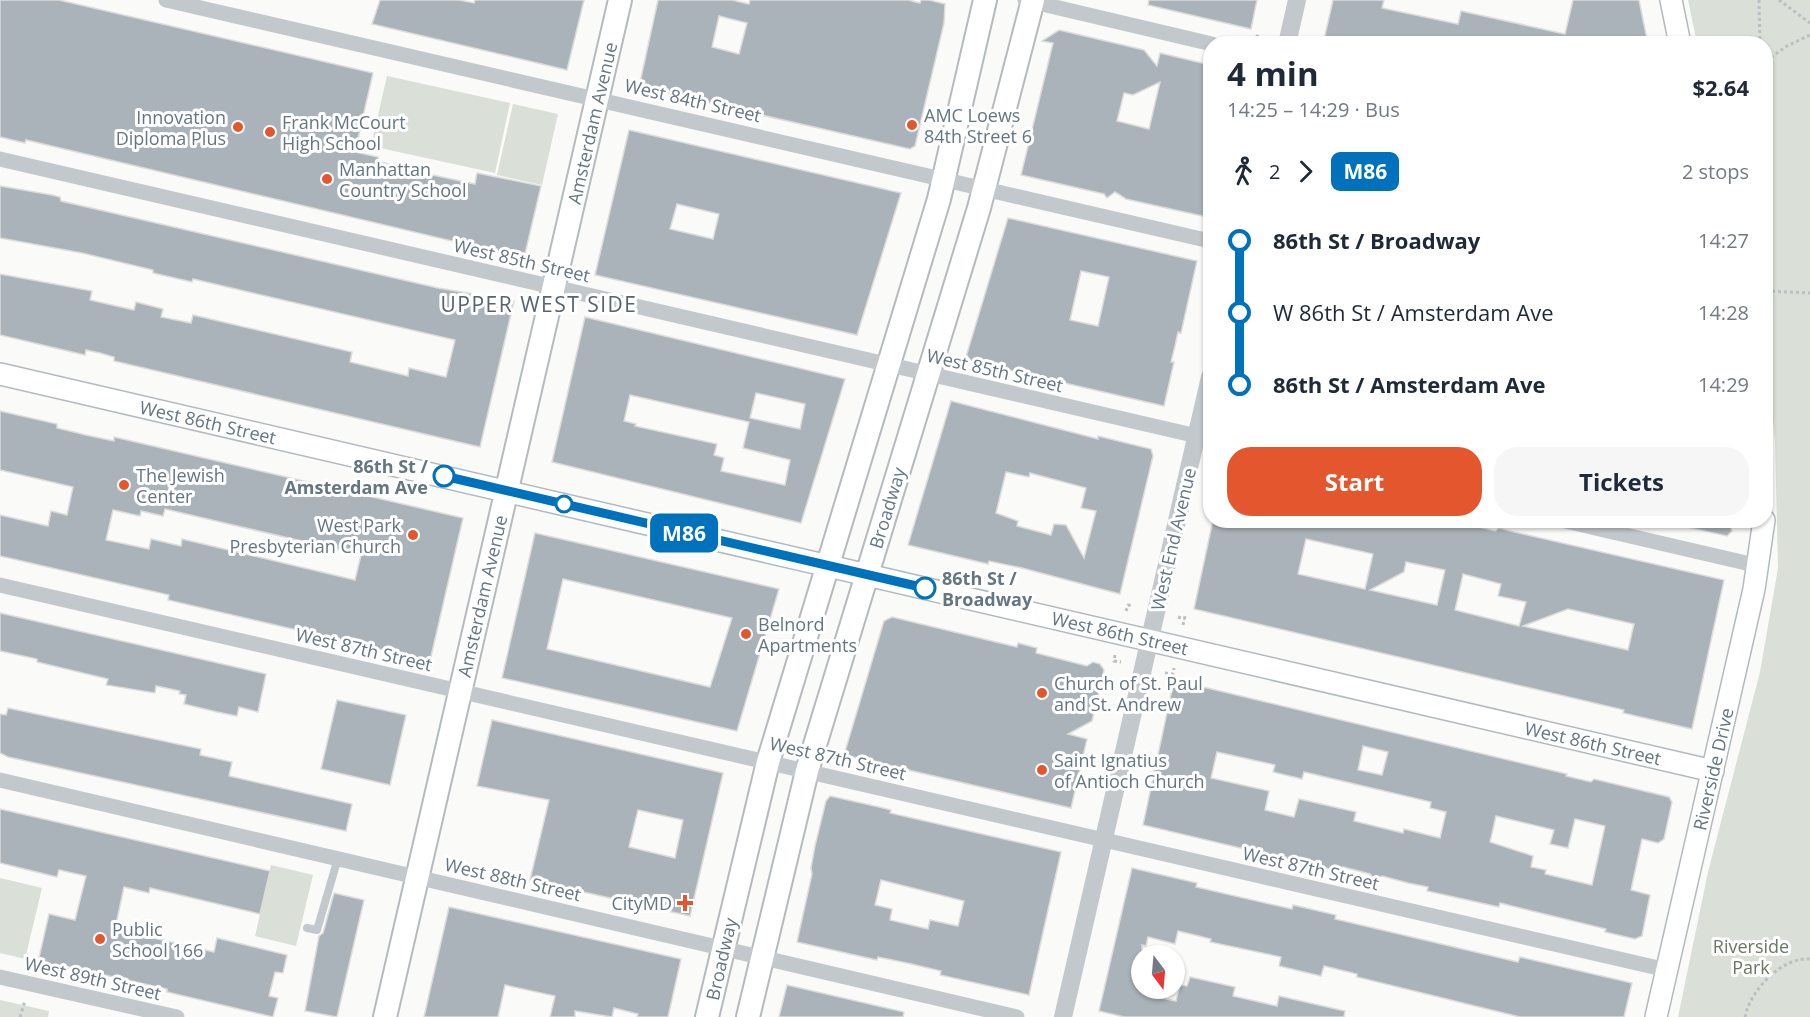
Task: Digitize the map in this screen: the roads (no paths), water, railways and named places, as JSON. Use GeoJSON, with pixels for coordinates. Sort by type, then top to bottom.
{"type":"FeatureCollection","features":[{"type":"Feature","properties":{"kind":"main road","name":"Amsterdam Avenue"},"geometry":{"type":"LineString","coordinates":[[385,1017],[620,0]]}},
{"type":"Feature","properties":{"kind":"main road","name":"Broadway"},"geometry":{"type":"LineString","coordinates":[[707,1017],[768,762],[944,178],[985,0]]}},
{"type":"Feature","properties":{"kind":"main road"},"geometry":{"type":"LineString","coordinates":[[1671,0],[1678,36]]}},
{"type":"Feature","properties":{"kind":"main road","name":"Broadway"},"geometry":{"type":"LineString","coordinates":[[748,1017],[807,771],[985,188],[1030,1]]}},
{"type":"Feature","properties":{"kind":"main road","name":"West 86th Street"},"geometry":{"type":"LineString","coordinates":[[0,374],[1713,771]]}},
{"type":"Feature","properties":{"kind":"main road","name":"Riverside Drive"},"geometry":{"type":"LineString","coordinates":[[1656,1017],[1759,566],[1763,528]]}},
{"type":"Feature","properties":{"kind":"street","name":"West 84th Street"},"geometry":{"type":"LineString","coordinates":[[166,0],[1203,239]]}},
{"type":"Feature","properties":{"kind":"street"},"geometry":{"type":"LineString","coordinates":[[1289,36],[1297,0]]}},
{"type":"Feature","properties":{"kind":"street"},"geometry":{"type":"LineString","coordinates":[[1030,1],[1203,42]]}},
{"type":"Feature","properties":{"kind":"street","name":"West 85th Street"},"geometry":{"type":"LineString","coordinates":[[0,159],[1203,438]]}},
{"type":"Feature","properties":{"kind":"street","name":"West End Avenue"},"geometry":{"type":"LineString","coordinates":[[1063,1017],[1150,640],[1203,442]]}},
{"type":"Feature","properties":{"kind":"street"},"geometry":{"type":"LineString","coordinates":[[1595,528],[1759,566]]}},
{"type":"Feature","properties":{"kind":"street","name":"West 87th Street"},"geometry":{"type":"LineString","coordinates":[[0,585],[1666,970]]}},
{"type":"Feature","properties":{"kind":"street","name":"West 88th Street"},"geometry":{"type":"LineString","coordinates":[[0,780],[1017,1017]]}},
{"type":"Feature","properties":{"kind":"street","name":"West 89th Street"},"geometry":{"type":"LineString","coordinates":[[0,976],[177,1017]]}},
{"type":"Feature","properties":{"kind":"lane"},"geometry":{"type":"LineString","coordinates":[[307,928],[317,930],[338,858]]}},
{"type":"Feature","properties":{"kind":"place","name":"AMC Loews 84th Street 6"},"geometry":{"type":"Point","coordinates":[912,125]}},
{"type":"Feature","properties":{"kind":"place","name":"Innovation Diploma Plus"},"geometry":{"type":"Point","coordinates":[238,127]}},
{"type":"Feature","properties":{"kind":"place","name":"Frank McCourt High School"},"geometry":{"type":"Point","coordinates":[270,132]}},
{"type":"Feature","properties":{"kind":"place","name":"Manhattan Country School"},"geometry":{"type":"Point","coordinates":[327,179]}},
{"type":"Feature","properties":{"kind":"place","name":"86th St / Amsterdam Ave"},"geometry":{"type":"Point","coordinates":[444,476]}},
{"type":"Feature","properties":{"kind":"place","name":"The Jewish Center"},"geometry":{"type":"Point","coordinates":[124,485]}},
{"type":"Feature","properties":{"kind":"place","name":"West Park Presbyterian Church"},"geometry":{"type":"Point","coordinates":[413,535]}},
{"type":"Feature","properties":{"kind":"place","name":"86th St / Broadway"},"geometry":{"type":"Point","coordinates":[925,588]}},
{"type":"Feature","properties":{"kind":"place","name":"Belnord Apartments"},"geometry":{"type":"Point","coordinates":[746,634]}},
{"type":"Feature","properties":{"kind":"place","name":"Church of St. Paul and St. Andrew"},"geometry":{"type":"Point","coordinates":[1042,693]}},
{"type":"Feature","properties":{"kind":"place","name":"Saint Ignatius of Antioch Church"},"geometry":{"type":"Point","coordinates":[1042,770]}},
{"type":"Feature","properties":{"kind":"place","name":"CityMD"},"geometry":{"type":"Point","coordinates":[685,903]}},
{"type":"Feature","properties":{"kind":"place","name":"Public School 166"},"geometry":{"type":"Point","coordinates":[100,939]}},
{"type":"Feature","properties":{"kind":"district","name":"UPPER WEST SIDE"},"geometry":{"type":"Point","coordinates":[539,304]}},
{"type":"Feature","properties":{"kind":"park label","name":"Riverside Park"},"geometry":{"type":"Point","coordinates":[1751,956]}}]}
